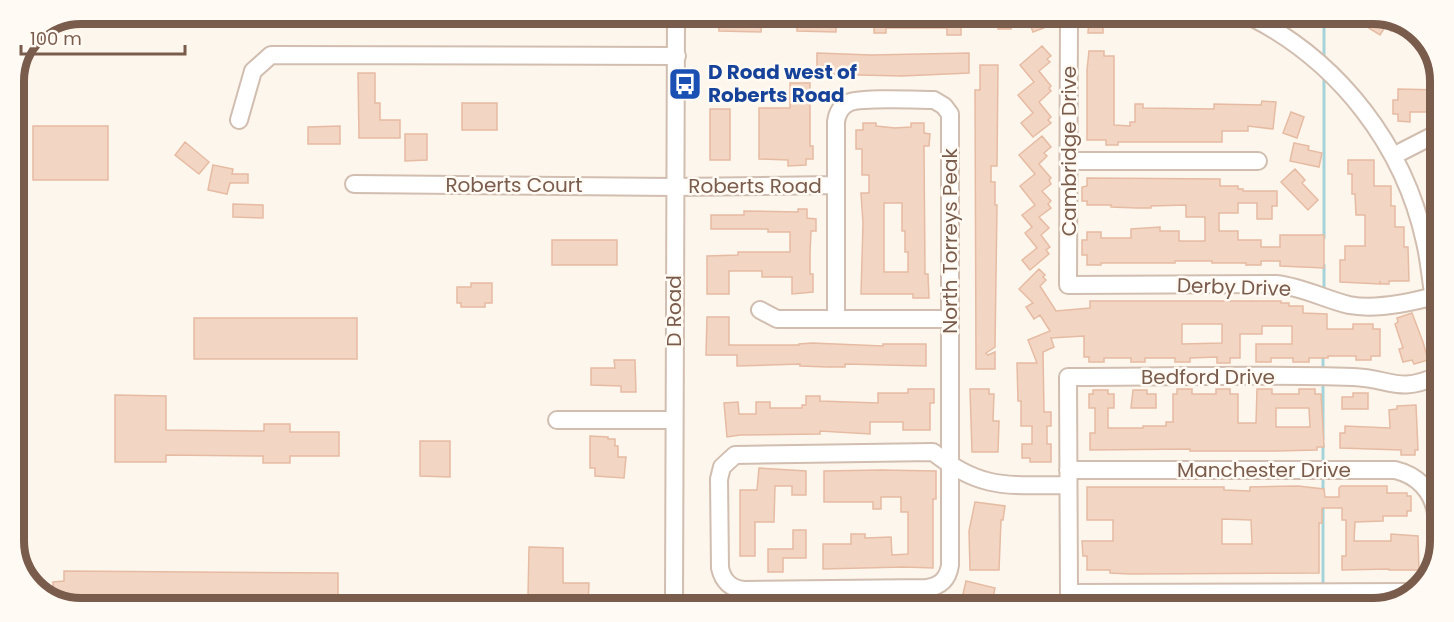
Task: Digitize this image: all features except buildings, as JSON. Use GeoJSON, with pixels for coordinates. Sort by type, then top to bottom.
{"type":"FeatureCollection","features":[{"type":"Feature","properties":{"kind":"street","name":"D Road"},"geometry":{"type":"LineString","coordinates":[[674,598],[676,24]]}},
{"type":"Feature","properties":{"kind":"street","name":"Cambridge Drive"},"geometry":{"type":"LineString","coordinates":[[1068,285],[1069,24]]}},
{"type":"Feature","properties":{"kind":"street"},"geometry":{"type":"LineString","coordinates":[[1262,24],[1304,50],[1338,81],[1368,116],[1402,173],[1415,207],[1430,266]]}},
{"type":"Feature","properties":{"kind":"street"},"geometry":{"type":"LineString","coordinates":[[239,120],[252,71],[271,55],[677,56]]}},
{"type":"Feature","properties":{"kind":"street","name":"North Torreys Peak"},"geometry":{"type":"LineString","coordinates":[[836,185],[836,122],[842,107],[849,102],[934,100],[944,106],[950,114],[950,319],[950,379],[950,465],[950,565],[947,576],[936,586],[927,588],[743,590],[732,587],[721,574],[720,473],[725,462],[735,455],[741,453],[933,452],[950,465]]}},
{"type":"Feature","properties":{"kind":"street"},"geometry":{"type":"LineString","coordinates":[[1393,156],[1430,137]]}},
{"type":"Feature","properties":{"kind":"street"},"geometry":{"type":"LineString","coordinates":[[1069,161],[1258,161]]}},
{"type":"Feature","properties":{"kind":"street","name":"Roberts Court"},"geometry":{"type":"LineString","coordinates":[[354,184],[674,187]]}},
{"type":"Feature","properties":{"kind":"street"},"geometry":{"type":"LineString","coordinates":[[836,185],[837,319]]}},
{"type":"Feature","properties":{"kind":"street","name":"Roberts Road"},"geometry":{"type":"LineString","coordinates":[[674,187],[836,185]]}},
{"type":"Feature","properties":{"kind":"street","name":"Derby Drive"},"geometry":{"type":"LineString","coordinates":[[1068,285],[1276,284],[1297,287],[1341,303],[1361,306],[1385,305],[1430,296]]}},
{"type":"Feature","properties":{"kind":"street"},"geometry":{"type":"LineString","coordinates":[[760,310],[777,319],[950,319]]}},
{"type":"Feature","properties":{"kind":"street","name":"Bedford Drive"},"geometry":{"type":"LineString","coordinates":[[1068,478],[1068,377],[1353,377],[1403,386],[1430,379]]}},
{"type":"Feature","properties":{"kind":"street"},"geometry":{"type":"LineString","coordinates":[[557,420],[674,420]]}},
{"type":"Feature","properties":{"kind":"street","name":"Manchester Drive"},"geometry":{"type":"LineString","coordinates":[[950,465],[976,479],[995,484],[1068,478],[1395,470],[1411,475],[1424,486],[1430,495]]}},
{"type":"Feature","properties":{"kind":"street"},"geometry":{"type":"LineString","coordinates":[[1068,478],[1069,593],[1398,592]]}},
{"type":"Feature","properties":{"kind":"waterway"},"geometry":{"type":"LineString","coordinates":[[1324,24],[1324,61]]}},
{"type":"Feature","properties":{"kind":"waterway"},"geometry":{"type":"LineString","coordinates":[[1324,76],[1324,238]]}},
{"type":"Feature","properties":{"kind":"waterway"},"geometry":{"type":"LineString","coordinates":[[1324,265],[1324,292]]}},
{"type":"Feature","properties":{"kind":"waterway"},"geometry":{"type":"LineString","coordinates":[[1323,355],[1323,370]]}},
{"type":"Feature","properties":{"kind":"waterway"},"geometry":{"type":"LineString","coordinates":[[1323,382],[1323,439]]}},
{"type":"Feature","properties":{"kind":"waterway"},"geometry":{"type":"LineString","coordinates":[[1323,445],[1323,466]]}},
{"type":"Feature","properties":{"kind":"waterway"},"geometry":{"type":"LineString","coordinates":[[1323,475],[1323,493]]}},
{"type":"Feature","properties":{"kind":"waterway"},"geometry":{"type":"LineString","coordinates":[[1323,505],[1323,586]]}},
{"type":"Feature","properties":{"kind":"place","name":"D Road west of Roberts Road"},"geometry":{"type":"Point","coordinates":[685,84]}}]}
